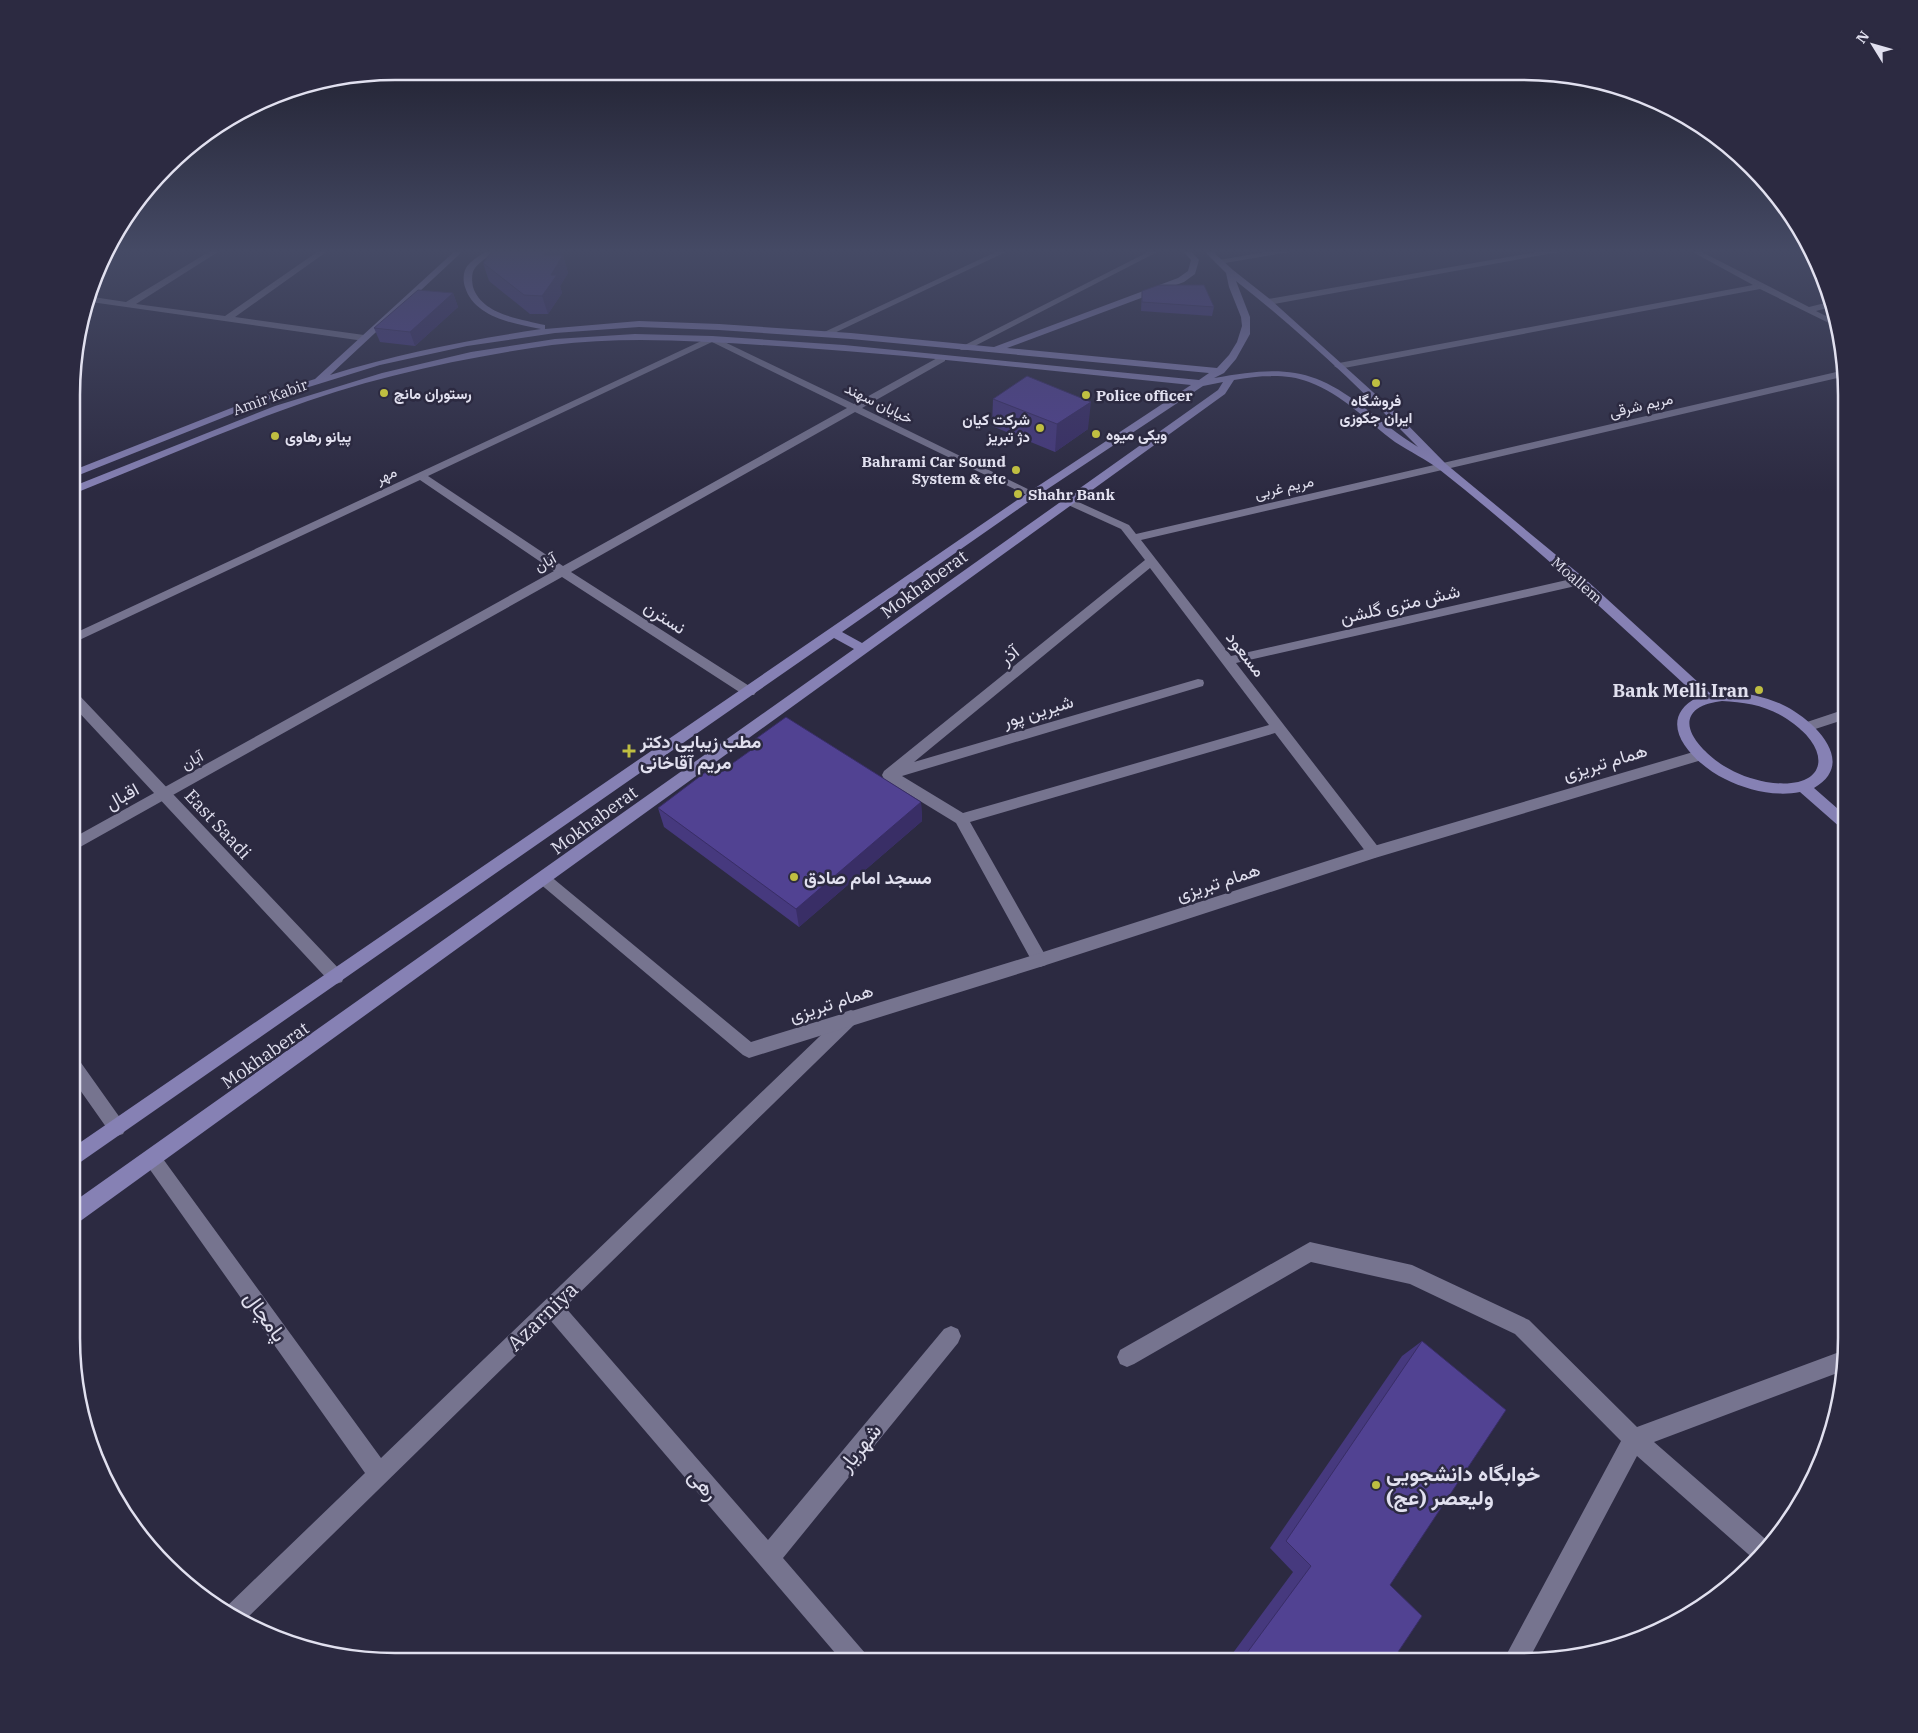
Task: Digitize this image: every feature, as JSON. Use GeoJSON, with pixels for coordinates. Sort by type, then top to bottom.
{"type":"FeatureCollection","features":[{"type":"Feature","properties":{"kind":"main road"},"geometry":{"type":"LineString","coordinates":[[318,382],[372,331]]}},
{"type":"Feature","properties":{"kind":"main road","name":"Amir Kabir"},"geometry":{"type":"LineString","coordinates":[[80,472],[268,397],[378,363],[467,343],[549,331]]}},
{"type":"Feature","properties":{"kind":"main road","name":"Amir Kabir"},"geometry":{"type":"LineString","coordinates":[[784,331],[1225,375]]}},
{"type":"Feature","properties":{"kind":"main road"},"geometry":{"type":"LineString","coordinates":[[987,364],[992,351],[1046,331]]}},
{"type":"Feature","properties":{"kind":"main road"},"geometry":{"type":"LineString","coordinates":[[1246,331],[1241,346],[1232,359],[1225,375],[1296,375],[1315,380],[1349,399],[1394,436],[1442,466]]}},
{"type":"Feature","properties":{"kind":"main road"},"geometry":{"type":"LineString","coordinates":[[1300,331],[1390,413],[1442,466]]}},
{"type":"Feature","properties":{"kind":"main road","name":"Amir Kabir"},"geometry":{"type":"LineString","coordinates":[[80,488],[278,408],[385,375],[471,355],[556,342],[635,337],[712,339],[844,348],[987,364],[1201,382]]}},
{"type":"Feature","properties":{"kind":"main road","name":"Mokhaberat"},"geometry":{"type":"LineString","coordinates":[[80,1153],[1033,494],[1201,382],[1225,375],[1222,392],[80,1209]]}},
{"type":"Feature","properties":{"kind":"main road","name":"Moallem"},"geometry":{"type":"LineString","coordinates":[[1442,466],[1580,581],[1707,698]]}},
{"type":"Feature","properties":{"kind":"main road"},"geometry":{"type":"LineString","coordinates":[[834,633],[864,649]]}},
{"type":"Feature","properties":{"kind":"main road"},"geometry":{"type":"LineString","coordinates":[[1722,696],[1757,701],[1792,716],[1806,727],[1824,751],[1826,763],[1824,773],[1816,782],[1803,787],[1787,789],[1769,788],[1750,784],[1713,766],[1689,742],[1684,730],[1683,719],[1687,710],[1695,702],[1722,696]]}},
{"type":"Feature","properties":{"kind":"main road"},"geometry":{"type":"LineString","coordinates":[[1803,787],[1838,817]]}},
{"type":"Feature","properties":{"kind":"street"},"geometry":{"type":"LineString","coordinates":[[313,331],[364,338]]}},
{"type":"Feature","properties":{"kind":"street"},"geometry":{"type":"LineString","coordinates":[[712,339],[716,331]]}},
{"type":"Feature","properties":{"kind":"street"},"geometry":{"type":"LineString","coordinates":[[825,334],[832,331]]}},
{"type":"Feature","properties":{"kind":"street"},"geometry":{"type":"LineString","coordinates":[[964,348],[998,331]]}},
{"type":"Feature","properties":{"kind":"street"},"geometry":{"type":"LineString","coordinates":[[1338,366],[1524,331]]}},
{"type":"Feature","properties":{"kind":"street","name":"خیابان سهند"},"geometry":{"type":"LineString","coordinates":[[712,339],[1033,494]]}},
{"type":"Feature","properties":{"kind":"street","name":"مهر"},"geometry":{"type":"LineString","coordinates":[[80,636],[712,339]]}},
{"type":"Feature","properties":{"kind":"street","name":"آبان"},"geometry":{"type":"LineString","coordinates":[[164,794],[942,359]]}},
{"type":"Feature","properties":{"kind":"street","name":"مریم شرقی"},"geometry":{"type":"LineString","coordinates":[[1442,466],[1837,375]]}},
{"type":"Feature","properties":{"kind":"street","name":"مریم غربی"},"geometry":{"type":"LineString","coordinates":[[1133,538],[1442,466]]}},
{"type":"Feature","properties":{"kind":"street","name":"نسترن"},"geometry":{"type":"LineString","coordinates":[[421,476],[562,571],[749,692]]}},
{"type":"Feature","properties":{"kind":"street","name":"مسعود"},"geometry":{"type":"LineString","coordinates":[[1070,502],[1125,527],[1374,852]]}},
{"type":"Feature","properties":{"kind":"street","name":"آذر"},"geometry":{"type":"LineString","coordinates":[[889,775],[1151,561]]}},
{"type":"Feature","properties":{"kind":"street","name":"شش متری گلشن"},"geometry":{"type":"LineString","coordinates":[[1228,661],[1580,581]]}},
{"type":"Feature","properties":{"kind":"street","name":"شیرین پور"},"geometry":{"type":"LineString","coordinates":[[889,775],[1198,683]]}},
{"type":"Feature","properties":{"kind":"street","name":"East Saadi"},"geometry":{"type":"LineString","coordinates":[[80,704],[336,977]]}},
{"type":"Feature","properties":{"kind":"street"},"geometry":{"type":"LineString","coordinates":[[1806,727],[1838,717]]}},
{"type":"Feature","properties":{"kind":"street"},"geometry":{"type":"LineString","coordinates":[[961,819],[1279,727]]}},
{"type":"Feature","properties":{"kind":"street","name":"همام تبریزی"},"geometry":{"type":"LineString","coordinates":[[544,879],[749,1050],[1040,960],[1374,852],[1700,754]]}},
{"type":"Feature","properties":{"kind":"street"},"geometry":{"type":"LineString","coordinates":[[889,775],[961,819],[1040,960]]}},
{"type":"Feature","properties":{"kind":"street","name":"اقبال"},"geometry":{"type":"LineString","coordinates":[[80,841],[164,794]]}},
{"type":"Feature","properties":{"kind":"street","name":"Azarniya"},"geometry":{"type":"LineString","coordinates":[[238,1611],[851,1017]]}},
{"type":"Feature","properties":{"kind":"street"},"geometry":{"type":"LineString","coordinates":[[80,1077],[117,1128]]}},
{"type":"Feature","properties":{"kind":"street","name":"پامچال"},"geometry":{"type":"LineString","coordinates":[[152,1158],[379,1474]]}},
{"type":"Feature","properties":{"kind":"street"},"geometry":{"type":"LineString","coordinates":[[1127,1357],[1310,1252],[1412,1275],[1522,1327],[1634,1439],[1759,1547]]}},
{"type":"Feature","properties":{"kind":"street","name":"رهی"},"geometry":{"type":"LineString","coordinates":[[552,1307],[849,1653]]}},
{"type":"Feature","properties":{"kind":"street","name":"شهریار"},"geometry":{"type":"LineString","coordinates":[[768,1558],[951,1336]]}},
{"type":"Feature","properties":{"kind":"street"},"geometry":{"type":"LineString","coordinates":[[1518,1653],[1634,1439],[1837,1363]]}},
{"type":"Feature","properties":{"kind":"building"},"geometry":{"type":"Polygon","coordinates":[[[1027,376],[1091,402],[1057,424],[993,399],[1027,376]]]}},
{"type":"Feature","properties":{"kind":"building","name":"مسجد امام صادق"},"geometry":{"type":"Polygon","coordinates":[[[786,717],[921,802],[796,909],[658,808],[711,768],[726,768],[754,748],[754,740],[786,717]]]}},
{"type":"Feature","properties":{"kind":"building","name":"خوابگاه دانشجویی ولیعصر (عج)"},"geometry":{"type":"Polygon","coordinates":[[[1422,1341],[1506,1410],[1390,1585],[1422,1616],[1397,1653],[1247,1653],[1311,1566],[1286,1541],[1422,1341]]]}},
{"type":"Feature","properties":{"kind":"place","name":"فروشگاه ایران جکوزی"},"geometry":{"type":"Point","coordinates":[1376,383]}},
{"type":"Feature","properties":{"kind":"place","name":"رستوران مانچ"},"geometry":{"type":"Point","coordinates":[384,393]}},
{"type":"Feature","properties":{"kind":"place","name":"Police officer"},"geometry":{"type":"Point","coordinates":[1086,395]}},
{"type":"Feature","properties":{"kind":"place","name":"شرکت کیان دژ تبریز"},"geometry":{"type":"Point","coordinates":[1040,428]}},
{"type":"Feature","properties":{"kind":"place","name":"ویکی میوه"},"geometry":{"type":"Point","coordinates":[1096,434]}},
{"type":"Feature","properties":{"kind":"place","name":"پیانو رهاوی"},"geometry":{"type":"Point","coordinates":[275,436]}},
{"type":"Feature","properties":{"kind":"place","name":"Bahrami Car Sound System & etc"},"geometry":{"type":"Point","coordinates":[1016,470]}},
{"type":"Feature","properties":{"kind":"place","name":"Shahr Bank"},"geometry":{"type":"Point","coordinates":[1018,494]}},
{"type":"Feature","properties":{"kind":"place","name":"Bank Melli Iran"},"geometry":{"type":"Point","coordinates":[1759,690]}},
{"type":"Feature","properties":{"kind":"place","name":"مطب زیبایی دکتر مریم آقاخانی"},"geometry":{"type":"Point","coordinates":[629,751]}},
{"type":"Feature","properties":{"kind":"place","name":"مسجد امام صادق"},"geometry":{"type":"Point","coordinates":[794,877]}},
{"type":"Feature","properties":{"kind":"place","name":"خوابگاه دانشجویی ولیعصر (عج)"},"geometry":{"type":"Point","coordinates":[1376,1485]}}]}
